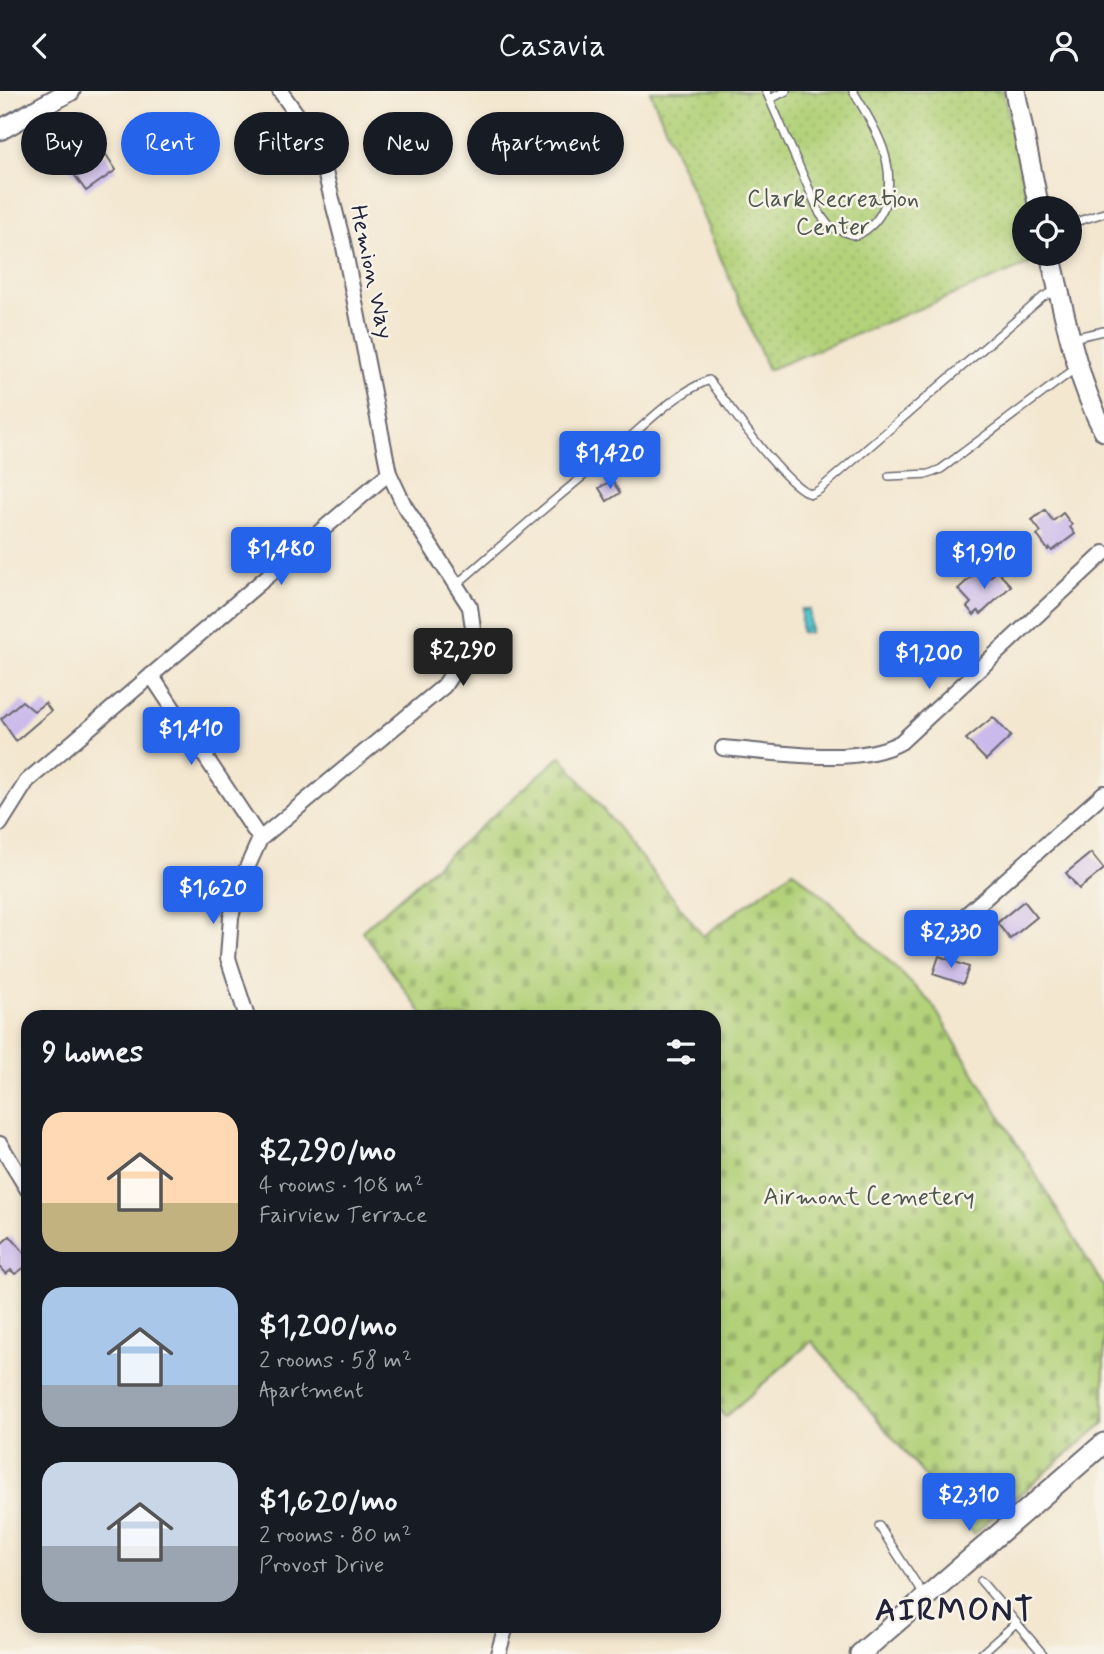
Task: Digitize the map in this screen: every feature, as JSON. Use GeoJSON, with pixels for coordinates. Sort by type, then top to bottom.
{"type":"FeatureCollection","features":[{"type":"Feature","properties":{"kind":"street"},"geometry":{"type":"LineString","coordinates":[[0,129],[69,91]]}},
{"type":"Feature","properties":{"kind":"street","name":"Hemion Way"},"geometry":{"type":"LineString","coordinates":[[260,839],[443,686],[461,660],[473,628],[470,607],[404,505],[389,473],[343,243],[325,172],[298,116],[281,91]]}},
{"type":"Feature","properties":{"kind":"street"},"geometry":{"type":"LineString","coordinates":[[1015,91],[1037,196]]}},
{"type":"Feature","properties":{"kind":"street"},"geometry":{"type":"LineString","coordinates":[[1053,266],[1079,366],[1104,431]]}},
{"type":"Feature","properties":{"kind":"street"},"geometry":{"type":"LineString","coordinates":[[0,824],[27,781],[389,473]]}},
{"type":"Feature","properties":{"kind":"street"},"geometry":{"type":"LineString","coordinates":[[723,748],[805,755],[858,755],[901,742],[1104,553]]}},
{"type":"Feature","properties":{"kind":"street"},"geometry":{"type":"LineString","coordinates":[[151,675],[260,839],[241,881],[234,905],[228,958],[245,1010]]}},
{"type":"Feature","properties":{"kind":"street"},"geometry":{"type":"LineString","coordinates":[[957,923],[1104,793]]}},
{"type":"Feature","properties":{"kind":"street"},"geometry":{"type":"LineString","coordinates":[[0,1144],[21,1178]]}},
{"type":"Feature","properties":{"kind":"street"},"geometry":{"type":"LineString","coordinates":[[860,1654],[881,1647],[926,1598],[1104,1443]]}},
{"type":"Feature","properties":{"kind":"street"},"geometry":{"type":"LineString","coordinates":[[498,1654],[504,1633]]}},
{"type":"Feature","properties":{"kind":"lane"},"geometry":{"type":"LineString","coordinates":[[766,91],[820,214],[829,226],[856,236],[868,230],[882,213],[888,193],[889,171],[884,149],[873,124],[853,91]]}},
{"type":"Feature","properties":{"kind":"lane"},"geometry":{"type":"LineString","coordinates":[[770,99],[786,91]]}},
{"type":"Feature","properties":{"kind":"lane"},"geometry":{"type":"LineString","coordinates":[[1082,220],[1104,213]]}},
{"type":"Feature","properties":{"kind":"lane"},"geometry":{"type":"LineString","coordinates":[[457,584],[584,474],[609,456],[638,428],[683,393],[709,380],[786,477],[802,491],[811,494],[820,490],[1043,297],[1059,289]]}},
{"type":"Feature","properties":{"kind":"lane"},"geometry":{"type":"LineString","coordinates":[[1072,338],[1104,331]]}},
{"type":"Feature","properties":{"kind":"lane"},"geometry":{"type":"LineString","coordinates":[[889,476],[929,474],[942,469],[1079,366]]}},
{"type":"Feature","properties":{"kind":"lane"},"geometry":{"type":"LineString","coordinates":[[880,1526],[926,1598]]}},
{"type":"Feature","properties":{"kind":"lane"},"geometry":{"type":"LineString","coordinates":[[981,1581],[1042,1654]]}},
{"type":"Feature","properties":{"kind":"lane"},"geometry":{"type":"LineString","coordinates":[[981,1654],[1016,1623]]}},
{"type":"Feature","properties":{"kind":"green space","name":"Clark Recreation Center"},"geometry":{"type":"Polygon","coordinates":[[[650,91],[1003,91],[1027,196],[1012,196],[1012,266],[1025,266],[768,370],[650,91]]]}},
{"type":"Feature","properties":{"kind":"green space","name":"Airmont Cemetery"},"geometry":{"type":"Polygon","coordinates":[[[561,756],[703,936],[793,871],[829,901],[932,1004],[1104,1287],[1104,1423],[973,1534],[812,1341],[725,1417],[721,1412],[721,1010],[420,1010],[362,931],[561,756]]]}},
{"type":"Feature","properties":{"kind":"water"},"geometry":{"type":"Polygon","coordinates":[[[801,609],[810,609],[810,633],[801,632],[801,609]]]}},
{"type":"Feature","properties":{"kind":"building"},"geometry":{"type":"Polygon","coordinates":[[[107,156],[116,170],[86,191],[74,175],[107,175],[107,156]]]}},
{"type":"Feature","properties":{"kind":"building"},"geometry":{"type":"Polygon","coordinates":[[[612,480],[620,493],[607,501],[599,488],[612,480]]]}},
{"type":"Feature","properties":{"kind":"building"},"geometry":{"type":"Polygon","coordinates":[[[1045,510],[1053,521],[1063,513],[1075,534],[1052,551],[1050,548],[1048,550],[1037,535],[1041,532],[1032,520],[1045,510]]]}},
{"type":"Feature","properties":{"kind":"building"},"geometry":{"type":"Polygon","coordinates":[[[980,569],[989,578],[997,571],[1011,586],[981,614],[978,611],[974,615],[967,607],[971,603],[958,589],[980,569]]]}},
{"type":"Feature","properties":{"kind":"building"},"geometry":{"type":"Polygon","coordinates":[[[901,632],[909,638],[914,632],[935,649],[925,662],[922,660],[914,669],[909,665],[905,670],[901,667],[898,671],[885,661],[889,656],[885,652],[888,647],[885,645],[901,632]]]}},
{"type":"Feature","properties":{"kind":"building"},"geometry":{"type":"Polygon","coordinates":[[[22,701],[34,711],[45,703],[51,711],[16,741],[1,719],[22,701]]]}},
{"type":"Feature","properties":{"kind":"building"},"geometry":{"type":"Polygon","coordinates":[[[993,717],[1011,736],[986,760],[966,739],[993,717]]]}},
{"type":"Feature","properties":{"kind":"building"},"geometry":{"type":"Polygon","coordinates":[[[1091,853],[1104,869],[1079,889],[1066,873],[1091,853]]]}},
{"type":"Feature","properties":{"kind":"building"},"geometry":{"type":"Polygon","coordinates":[[[1024,901],[1037,917],[1010,939],[997,923],[1024,901]]]}},
{"type":"Feature","properties":{"kind":"building"},"geometry":{"type":"Polygon","coordinates":[[[939,956],[969,967],[963,984],[933,974],[939,956]]]}},
{"type":"Feature","properties":{"kind":"building"},"geometry":{"type":"Polygon","coordinates":[[[10,1236],[21,1249],[21,1270],[15,1274],[11,1270],[6,1274],[0,1268],[0,1245],[10,1236]]]}},
{"type":"Feature","properties":{"kind":"district","name":"AIRMONT"},"geometry":{"type":"Point","coordinates":[955,1611]}}]}
